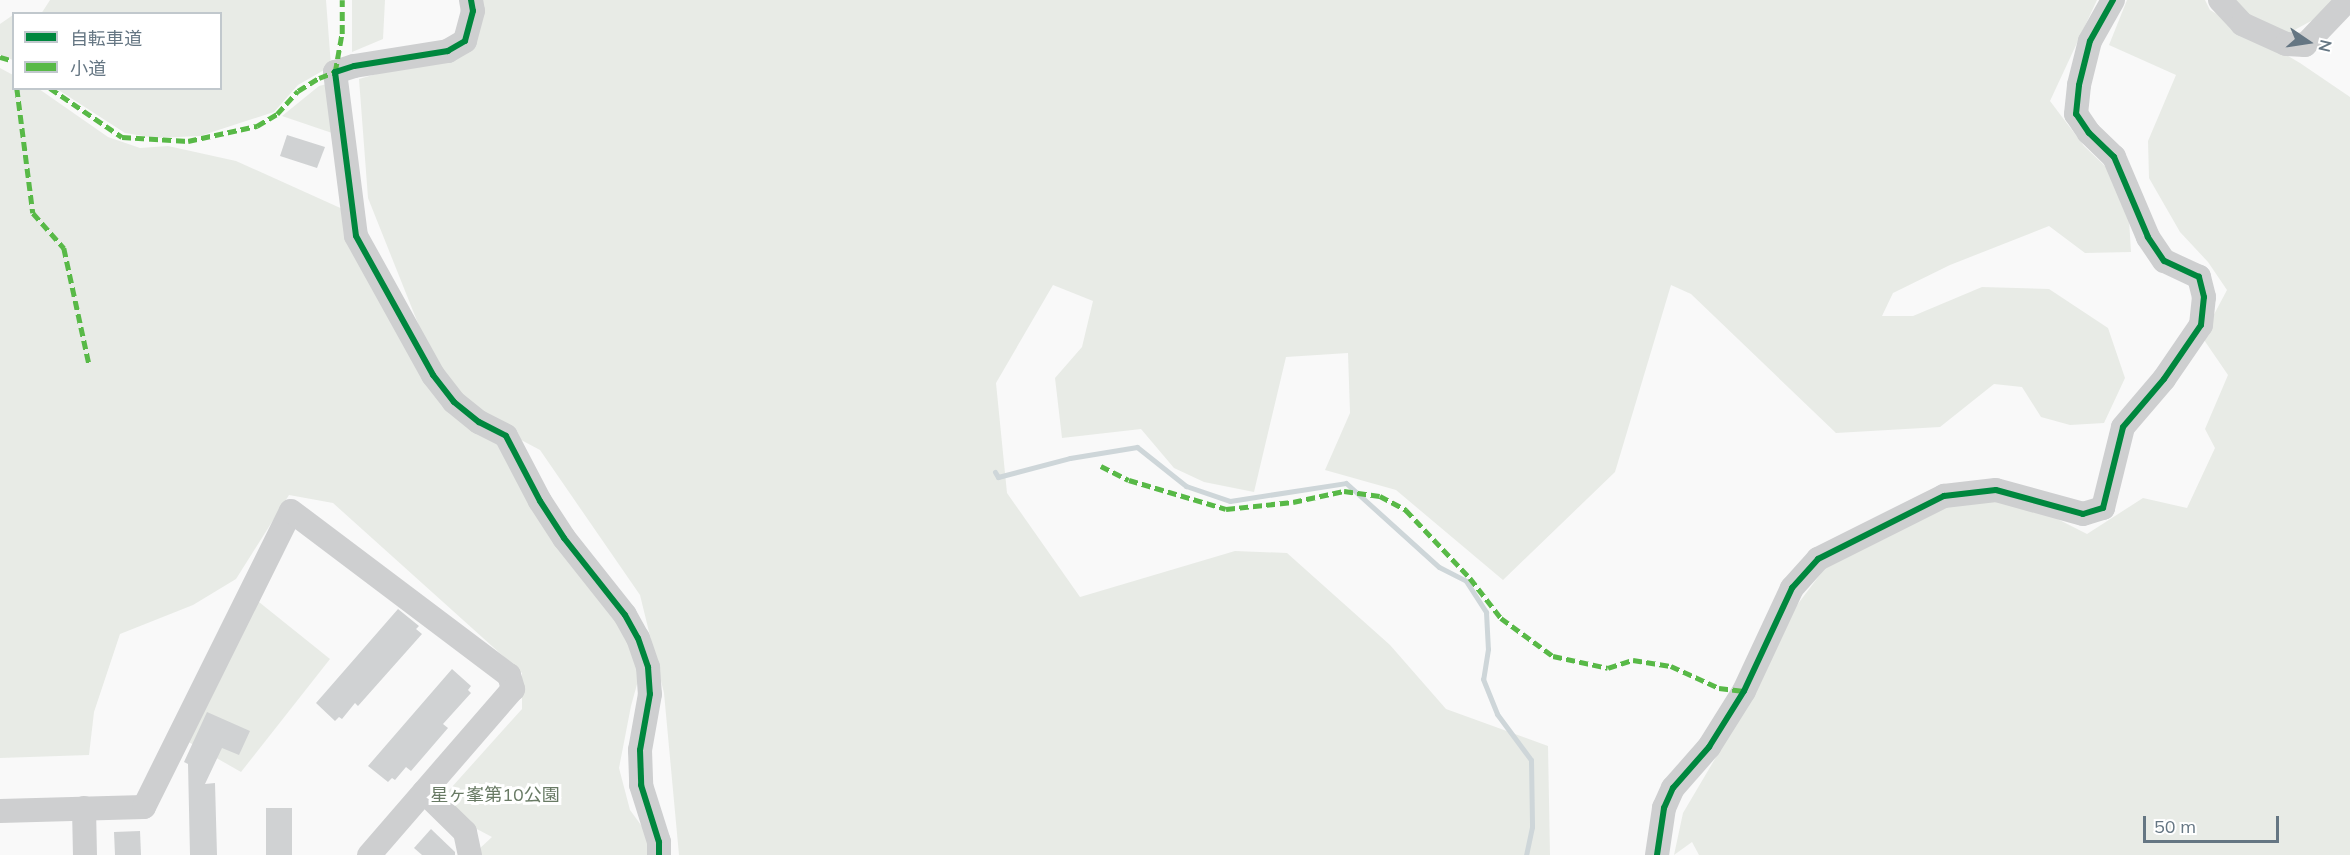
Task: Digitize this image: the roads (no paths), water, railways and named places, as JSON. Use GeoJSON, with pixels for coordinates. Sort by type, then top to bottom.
{"type":"FeatureCollection","features":[{"type":"Feature","properties":{"kind":"street"},"geometry":{"type":"LineString","coordinates":[[471,0],[473,11],[465,41],[448,51],[354,66],[335,72],[356,236],[433,375],[454,402],[479,422],[506,436],[540,501],[564,538],[625,615],[638,638],[648,668],[650,693],[640,750],[641,785],[659,842],[659,855]]}},
{"type":"Feature","properties":{"kind":"street"},"geometry":{"type":"LineString","coordinates":[[1657,855],[1664,808],[1673,788],[1715,738],[1744,692],[1792,588],[1818,559],[1944,496],[1996,490],[2084,514],[2103,508],[2123,427],[2164,379],[2201,325],[2204,297],[2199,277],[2164,261],[2148,237],[2114,157],[2089,133],[2076,114],[2079,85],[2090,41],[2113,0]]}},
{"type":"Feature","properties":{"kind":"street"},"geometry":{"type":"LineString","coordinates":[[2220,0],[2242,24],[2286,44],[2305,45],[2348,0]]}},
{"type":"Feature","properties":{"kind":"street"},"geometry":{"type":"LineString","coordinates":[[0,811],[144,807],[291,511],[509,675],[513,689],[369,855]]}},
{"type":"Feature","properties":{"kind":"street"},"geometry":{"type":"LineString","coordinates":[[424,792],[465,832],[470,855]]}},
{"type":"Feature","properties":{"kind":"street"},"geometry":{"type":"LineString","coordinates":[[84,808],[85,855]]}},
{"type":"Feature","properties":{"kind":"waterway"},"geometry":{"type":"LineString","coordinates":[[995,472],[998,477],[1070,458],[1137,447],[1186,486],[1230,501],[1346,483],[1439,567],[1466,581],[1486,612],[1488,649],[1483,679],[1497,714],[1531,760],[1532,827],[1526,855]]}},
{"type":"Feature","properties":{"kind":"park label","name":"星ヶ峯第10公園"},"geometry":{"type":"Point","coordinates":[495,795]}}]}
